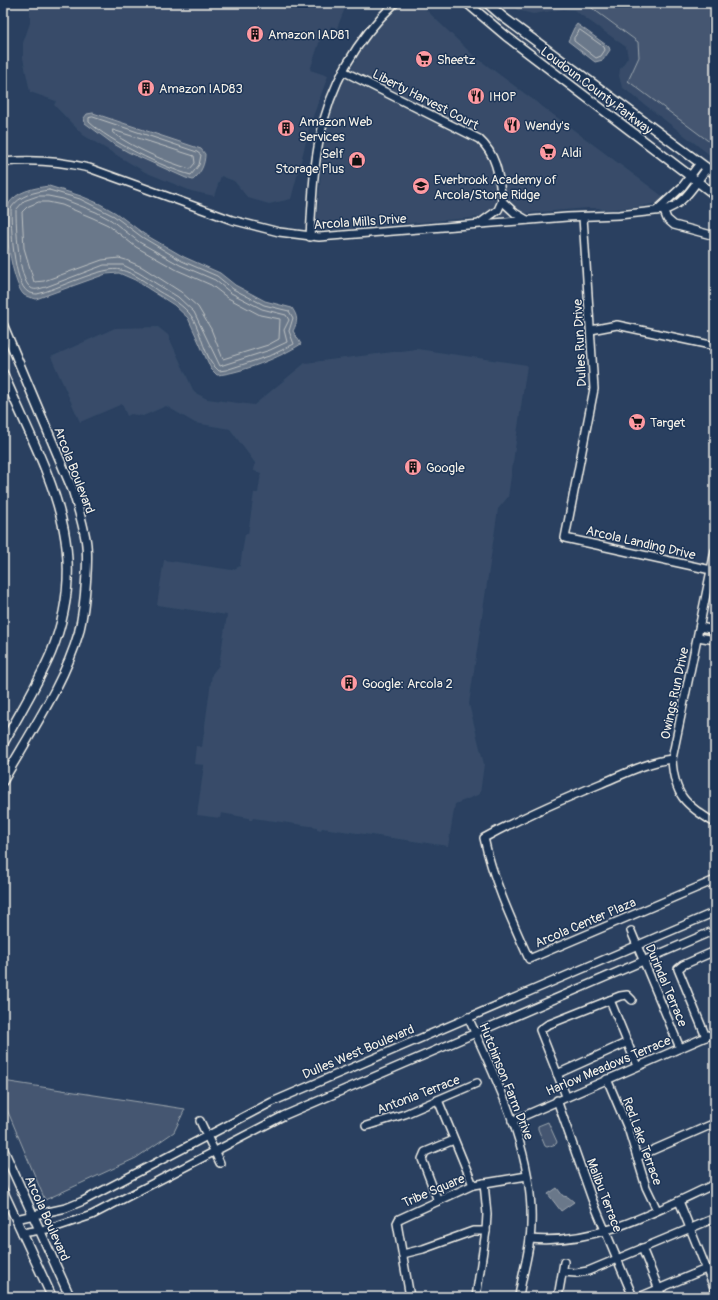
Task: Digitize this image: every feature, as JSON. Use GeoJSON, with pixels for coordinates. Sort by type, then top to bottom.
{"type":"FeatureCollection","features":[{"type":"Feature","properties":{"kind":"main road","name":"Loudoun County Parkway"},"geometry":{"type":"LineString","coordinates":[[467,3],[512,41],[715,195]]}},
{"type":"Feature","properties":{"kind":"main road","name":"Loudoun County Parkway"},"geometry":{"type":"LineString","coordinates":[[487,3],[503,17],[715,174]]}},
{"type":"Feature","properties":{"kind":"main road","name":"Arcola Boulevard"},"geometry":{"type":"LineString","coordinates":[[3,325],[73,491],[86,542],[87,565],[83,610],[79,632],[70,656],[61,678],[3,781]]}},
{"type":"Feature","properties":{"kind":"main road","name":"Arcola Boulevard"},"geometry":{"type":"LineString","coordinates":[[3,373],[55,492],[65,526],[69,563],[65,601],[60,627],[52,651],[3,744]]}},
{"type":"Feature","properties":{"kind":"main road","name":"Arcola Boulevard"},"geometry":{"type":"LineString","coordinates":[[3,1148],[70,1297]]}},
{"type":"Feature","properties":{"kind":"main road"},"geometry":{"type":"LineString","coordinates":[[3,1191],[52,1297]]}},
{"type":"Feature","properties":{"kind":"street"},"geometry":{"type":"LineString","coordinates":[[310,237],[319,138],[328,106],[343,71],[362,40],[380,18],[395,3]]}},
{"type":"Feature","properties":{"kind":"street","name":"Liberty Harvest Court"},"geometry":{"type":"LineString","coordinates":[[343,71],[480,139],[488,148],[495,162],[502,201]]}},
{"type":"Feature","properties":{"kind":"street","name":"Arcola Mills Drive"},"geometry":{"type":"LineString","coordinates":[[3,162],[45,160],[77,166],[232,220],[279,232],[310,237],[328,237],[530,220],[634,214],[661,208],[670,208],[679,201],[697,182],[703,165]]}},
{"type":"Feature","properties":{"kind":"street"},"geometry":{"type":"LineString","coordinates":[[703,165],[690,176],[679,190],[661,208],[669,221],[674,225],[715,236]]}},
{"type":"Feature","properties":{"kind":"street"},"geometry":{"type":"LineString","coordinates":[[478,224],[498,210],[502,201],[515,213],[530,220]]}},
{"type":"Feature","properties":{"kind":"street","name":"Dulles Run Drive"},"geometry":{"type":"LineString","coordinates":[[565,538],[594,396],[583,217]]}},
{"type":"Feature","properties":{"kind":"street"},"geometry":{"type":"LineString","coordinates":[[591,330],[617,325],[715,346]]}},
{"type":"Feature","properties":{"kind":"street","name":"Arcola Landing Drive"},"geometry":{"type":"LineString","coordinates":[[565,538],[711,570]]}},
{"type":"Feature","properties":{"kind":"street","name":"Owings Run Drive"},"geometry":{"type":"LineString","coordinates":[[715,551],[672,759],[676,785],[681,796],[694,810],[715,823]]}},
{"type":"Feature","properties":{"kind":"street"},"geometry":{"type":"LineString","coordinates":[[700,627],[715,630]]}},
{"type":"Feature","properties":{"kind":"street"},"geometry":{"type":"LineString","coordinates":[[698,637],[715,640]]}},
{"type":"Feature","properties":{"kind":"street","name":"Arcola Center Plaza"},"geometry":{"type":"LineString","coordinates":[[672,759],[657,760],[520,818],[484,838],[506,908],[529,959],[715,880]]}},
{"type":"Feature","properties":{"kind":"street","name":"Dulles West Boulevard"},"geometry":{"type":"LineString","coordinates":[[16,1219],[66,1208],[83,1201],[272,1102],[715,912]]}},
{"type":"Feature","properties":{"kind":"street"},"geometry":{"type":"LineString","coordinates":[[22,1233],[40,1231],[92,1215],[214,1151],[316,1101],[715,930]]}},
{"type":"Feature","properties":{"kind":"street","name":"Durindal Terrace"},"geometry":{"type":"LineString","coordinates":[[631,931],[680,1048]]}},
{"type":"Feature","properties":{"kind":"street"},"geometry":{"type":"LineString","coordinates":[[706,1037],[678,970],[683,965],[715,951]]}},
{"type":"Feature","properties":{"kind":"street"},"geometry":{"type":"LineString","coordinates":[[566,1096],[540,1034],[540,1030],[547,1024],[624,995],[630,996],[632,1000]]}},
{"type":"Feature","properties":{"kind":"street"},"geometry":{"type":"LineString","coordinates":[[610,1000],[637,1066]]}},
{"type":"Feature","properties":{"kind":"street","name":"Hutchinson Farm Drive"},"geometry":{"type":"LineString","coordinates":[[468,1017],[512,1121],[527,1176],[532,1215],[530,1239],[519,1297]]}},
{"type":"Feature","properties":{"kind":"street","name":"Harlow Meadows Terrace"},"geometry":{"type":"LineString","coordinates":[[512,1121],[566,1096],[715,1033]]}},
{"type":"Feature","properties":{"kind":"street"},"geometry":{"type":"LineString","coordinates":[[557,1074],[628,1042]]}},
{"type":"Feature","properties":{"kind":"street","name":"Red Lake Terrace"},"geometry":{"type":"LineString","coordinates":[[607,1079],[629,1131],[646,1187],[657,1210]]}},
{"type":"Feature","properties":{"kind":"street","name":"Antonia Terrace"},"geometry":{"type":"LineString","coordinates":[[366,1126],[405,1114],[477,1083]]}},
{"type":"Feature","properties":{"kind":"street"},"geometry":{"type":"LineString","coordinates":[[438,1100],[473,1186]]}},
{"type":"Feature","properties":{"kind":"street","name":"Malibu Terrace"},"geometry":{"type":"LineString","coordinates":[[558,1100],[605,1232],[633,1297]]}},
{"type":"Feature","properties":{"kind":"street"},"geometry":{"type":"LineString","coordinates":[[200,1121],[220,1163]]}},
{"type":"Feature","properties":{"kind":"street"},"geometry":{"type":"LineString","coordinates":[[637,1157],[715,1122]]}},
{"type":"Feature","properties":{"kind":"street"},"geometry":{"type":"LineString","coordinates":[[438,1201],[422,1159],[422,1155],[425,1152],[454,1140]]}},
{"type":"Feature","properties":{"kind":"street","name":"Tribe Square"},"geometry":{"type":"LineString","coordinates":[[410,1297],[397,1223],[399,1219],[473,1186],[527,1176]]}},
{"type":"Feature","properties":{"kind":"street","name":"Tribe Square"},"geometry":{"type":"LineString","coordinates":[[476,1297],[486,1231],[487,1214],[484,1183]]}},
{"type":"Feature","properties":{"kind":"street"},"geometry":{"type":"LineString","coordinates":[[530,1239],[565,1240],[605,1232],[715,1184]]}},
{"type":"Feature","properties":{"kind":"street"},"geometry":{"type":"LineString","coordinates":[[679,1201],[715,1290]]}},
{"type":"Feature","properties":{"kind":"street"},"geometry":{"type":"LineString","coordinates":[[563,1272],[576,1273],[588,1271],[715,1218]]}},
{"type":"Feature","properties":{"kind":"street"},"geometry":{"type":"LineString","coordinates":[[403,1254],[423,1249],[463,1233],[486,1231]]}},
{"type":"Feature","properties":{"kind":"street"},"geometry":{"type":"LineString","coordinates":[[642,1248],[662,1297]]}},
{"type":"Feature","properties":{"kind":"street"},"geometry":{"type":"LineString","coordinates":[[558,1297],[564,1262]]}},
{"type":"Feature","properties":{"kind":"street"},"geometry":{"type":"LineString","coordinates":[[639,1297],[706,1269]]}},
{"type":"Feature","properties":{"kind":"shaded area"},"geometry":{"type":"Polygon","coordinates":[[[30,3],[347,3],[337,28],[331,26],[329,33],[323,31],[310,70],[328,76],[312,119],[291,199],[269,204],[248,198],[234,181],[221,176],[214,196],[191,191],[145,172],[83,135],[54,105],[56,101],[30,92],[23,58],[23,43],[30,23],[30,3]]]}},
{"type":"Feature","properties":{"kind":"shaded area"},"geometry":{"type":"Polygon","coordinates":[[[402,3],[419,3],[473,55],[665,198],[657,203],[639,207],[603,210],[599,208],[588,208],[326,230],[322,229],[317,220],[322,158],[329,121],[337,95],[360,52],[384,21],[402,3]]]}},
{"type":"Feature","properties":{"kind":"shaded area"},"geometry":{"type":"Polygon","coordinates":[[[510,3],[715,3],[715,159],[622,87],[619,76],[620,69],[628,57],[626,47],[574,10],[563,9],[533,14],[517,10],[510,3]]]}},
{"type":"Feature","properties":{"kind":"shaded area"},"geometry":{"type":"Polygon","coordinates":[[[585,3],[715,3],[715,146],[628,81],[639,57],[638,42],[585,3]]]}},
{"type":"Feature","properties":{"kind":"shaded area"},"geometry":{"type":"Polygon","coordinates":[[[158,327],[168,335],[194,392],[207,399],[254,405],[305,363],[417,349],[527,365],[508,497],[498,509],[469,704],[484,764],[480,794],[455,804],[448,846],[322,828],[321,830],[317,829],[317,827],[253,818],[252,820],[249,820],[249,818],[221,813],[220,818],[197,815],[204,765],[194,764],[196,746],[202,747],[212,674],[219,665],[227,615],[157,605],[164,560],[232,570],[240,566],[245,534],[248,534],[254,493],[258,493],[261,473],[254,471],[255,463],[230,429],[195,423],[166,406],[143,416],[131,414],[127,416],[122,404],[80,422],[51,357],[115,328],[158,327]]]}},
{"type":"Feature","properties":{"kind":"shaded area"},"geometry":{"type":"Polygon","coordinates":[[[3,1081],[185,1109],[174,1132],[136,1158],[45,1200],[3,1100],[3,1081]]]}},
{"type":"Feature","properties":{"kind":"shaded area"},"geometry":{"type":"Polygon","coordinates":[[[548,1122],[557,1142],[556,1144],[547,1147],[545,1146],[538,1126],[548,1122]]]}},
{"type":"Feature","properties":{"kind":"water"},"geometry":{"type":"Polygon","coordinates":[[[577,24],[609,47],[610,50],[603,60],[595,62],[568,41],[577,24]]]}},
{"type":"Feature","properties":{"kind":"water"},"geometry":{"type":"Polygon","coordinates":[[[93,113],[201,149],[205,154],[202,168],[193,180],[128,152],[112,143],[85,123],[84,118],[87,114],[93,113]]]}},
{"type":"Feature","properties":{"kind":"water"},"geometry":{"type":"Polygon","coordinates":[[[49,186],[81,196],[100,204],[116,213],[144,234],[184,257],[220,273],[235,285],[265,301],[292,308],[297,319],[293,331],[301,344],[260,364],[227,374],[217,375],[211,369],[188,318],[174,305],[135,280],[119,273],[106,274],[36,299],[24,295],[20,289],[12,266],[7,236],[6,212],[11,200],[16,196],[32,189],[49,186]]]}},
{"type":"Feature","properties":{"kind":"water"},"geometry":{"type":"Polygon","coordinates":[[[557,1188],[563,1196],[568,1197],[574,1202],[561,1211],[548,1194],[557,1188]]]}},
{"type":"Feature","properties":{"kind":"place","name":"Amazon IAD81"},"geometry":{"type":"Point","coordinates":[255,34]}},
{"type":"Feature","properties":{"kind":"place","name":"Sheetz"},"geometry":{"type":"Point","coordinates":[424,59]}},
{"type":"Feature","properties":{"kind":"place","name":"Amazon IAD83"},"geometry":{"type":"Point","coordinates":[146,88]}},
{"type":"Feature","properties":{"kind":"place","name":"IHOP"},"geometry":{"type":"Point","coordinates":[476,96]}},
{"type":"Feature","properties":{"kind":"place","name":"Wendy's"},"geometry":{"type":"Point","coordinates":[512,125]}},
{"type":"Feature","properties":{"kind":"place","name":"Amazon Web Services"},"geometry":{"type":"Point","coordinates":[286,128]}},
{"type":"Feature","properties":{"kind":"place","name":"Aldi"},"geometry":{"type":"Point","coordinates":[548,152]}},
{"type":"Feature","properties":{"kind":"place","name":"Self Storage Plus"},"geometry":{"type":"Point","coordinates":[357,160]}},
{"type":"Feature","properties":{"kind":"place","name":"Everbrook Academy of Arcola/Stone Ridge"},"geometry":{"type":"Point","coordinates":[421,186]}},
{"type":"Feature","properties":{"kind":"place","name":"Target"},"geometry":{"type":"Point","coordinates":[637,422]}},
{"type":"Feature","properties":{"kind":"place","name":"Google"},"geometry":{"type":"Point","coordinates":[413,467]}},
{"type":"Feature","properties":{"kind":"place","name":"Google: Arcola 2"},"geometry":{"type":"Point","coordinates":[349,683]}}]}
